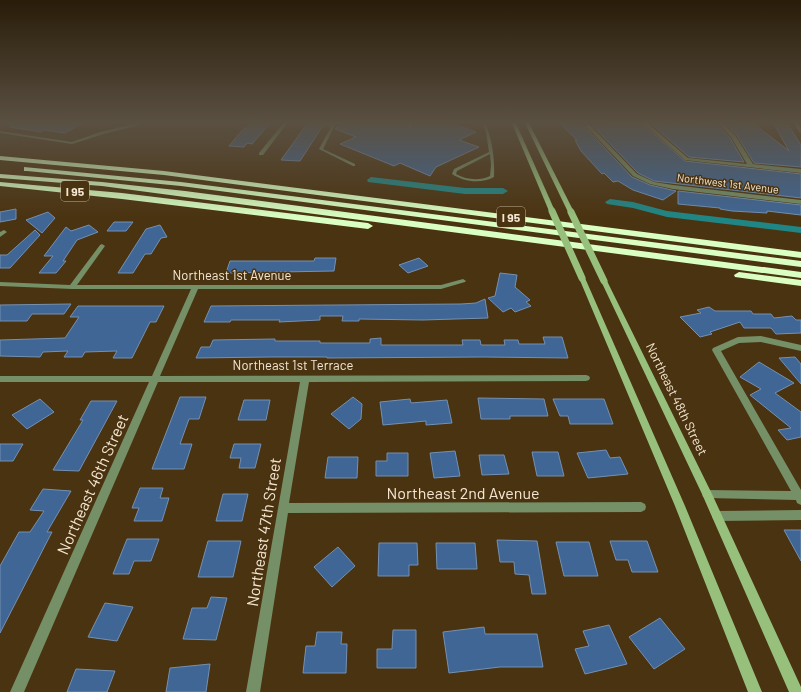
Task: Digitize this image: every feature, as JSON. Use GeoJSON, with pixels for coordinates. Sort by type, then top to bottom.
{"type":"FeatureCollection","features":[{"type":"Feature","properties":{"kind":"highway","name":"I 95"},"geometry":{"type":"LineString","coordinates":[[0,158],[104,167],[222,180],[801,255]]}},
{"type":"Feature","properties":{"kind":"highway"},"geometry":{"type":"LineString","coordinates":[[0,163],[79,169],[183,180],[222,180]]}},
{"type":"Feature","properties":{"kind":"highway"},"geometry":{"type":"LineString","coordinates":[[0,167],[181,184],[801,264]]}},
{"type":"Feature","properties":{"kind":"highway"},"geometry":{"type":"LineString","coordinates":[[0,176],[88,183],[186,194],[801,275]]}},
{"type":"Feature","properties":{"kind":"highway","name":"I 95"},"geometry":{"type":"LineString","coordinates":[[0,184],[108,194],[227,208],[488,241],[801,284]]}},
{"type":"Feature","properties":{"kind":"main road"},"geometry":{"type":"LineString","coordinates":[[527,153],[677,498],[755,692]]}},
{"type":"Feature","properties":{"kind":"main road","name":"Northeast 48th Street"},"geometry":{"type":"LineString","coordinates":[[542,153],[707,494],[796,692]]}},
{"type":"Feature","properties":{"kind":"street","name":"Northwest 1st Avenue"},"geometry":{"type":"LineString","coordinates":[[614,153],[635,175],[652,183],[673,187],[801,202]]}},
{"type":"Feature","properties":{"kind":"street"},"geometry":{"type":"LineString","coordinates":[[680,153],[687,159],[801,172]]}},
{"type":"Feature","properties":{"kind":"street"},"geometry":{"type":"LineString","coordinates":[[743,153],[751,166]]}},
{"type":"Feature","properties":{"kind":"street"},"geometry":{"type":"LineString","coordinates":[[72,287],[102,246]]}},
{"type":"Feature","properties":{"kind":"street","name":"Northeast 1st Avenue"},"geometry":{"type":"LineString","coordinates":[[0,284],[72,287],[195,288],[441,287],[463,281]]}},
{"type":"Feature","properties":{"kind":"street","name":"Northeast 46th Street"},"geometry":{"type":"LineString","coordinates":[[18,692],[157,378],[195,288]]}},
{"type":"Feature","properties":{"kind":"street"},"geometry":{"type":"LineString","coordinates":[[800,498],[716,350],[738,340],[761,339],[801,348]]}},
{"type":"Feature","properties":{"kind":"street","name":"Northeast 1st Terrace"},"geometry":{"type":"LineString","coordinates":[[2,382],[157,378],[586,378]]}},
{"type":"Feature","properties":{"kind":"street","name":"Northeast 47th Street"},"geometry":{"type":"LineString","coordinates":[[253,692],[305,378]]}},
{"type":"Feature","properties":{"kind":"street"},"geometry":{"type":"LineString","coordinates":[[707,494],[800,498]]}},
{"type":"Feature","properties":{"kind":"street","name":"Northeast 2nd Avenue"},"geometry":{"type":"LineString","coordinates":[[284,508],[641,507]]}},
{"type":"Feature","properties":{"kind":"street"},"geometry":{"type":"LineString","coordinates":[[717,516],[801,514]]}},
{"type":"Feature","properties":{"kind":"lane"},"geometry":{"type":"LineString","coordinates":[[330,153],[354,165]]}},
{"type":"Feature","properties":{"kind":"lane"},"geometry":{"type":"LineString","coordinates":[[489,153],[455,170],[454,174],[460,178],[473,180],[492,177],[490,153]]}},
{"type":"Feature","properties":{"kind":"building"},"geometry":{"type":"Polygon","coordinates":[[[286,153],[305,153],[300,161],[281,160],[286,153]]]}},
{"type":"Feature","properties":{"kind":"building"},"geometry":{"type":"Polygon","coordinates":[[[363,153],[465,153],[436,167],[430,176],[400,163],[394,166],[363,153]]]}},
{"type":"Feature","properties":{"kind":"building"},"geometry":{"type":"Polygon","coordinates":[[[583,153],[610,153],[632,177],[650,185],[676,191],[663,200],[633,190],[618,181],[613,182],[604,173],[602,174],[583,153]]]}},
{"type":"Feature","properties":{"kind":"building"},"geometry":{"type":"Polygon","coordinates":[[[619,153],[676,153],[685,161],[801,174],[801,198],[654,181],[638,173],[619,153]]]}},
{"type":"Feature","properties":{"kind":"building"},"geometry":{"type":"Polygon","coordinates":[[[685,153],[739,153],[744,162],[689,157],[685,153]]]}},
{"type":"Feature","properties":{"kind":"building"},"geometry":{"type":"Polygon","coordinates":[[[748,153],[801,153],[801,167],[754,163],[748,153]]]}},
{"type":"Feature","properties":{"kind":"building"},"geometry":{"type":"Polygon","coordinates":[[[678,191],[801,205],[801,215],[767,211],[767,213],[732,211],[720,208],[678,204],[678,191]]]}},
{"type":"Feature","properties":{"kind":"building"},"geometry":{"type":"Polygon","coordinates":[[[16,209],[16,219],[0,222],[0,212],[16,209]]]}},
{"type":"Feature","properties":{"kind":"building"},"geometry":{"type":"Polygon","coordinates":[[[48,212],[55,218],[42,233],[26,220],[48,212]]]}},
{"type":"Feature","properties":{"kind":"building"},"geometry":{"type":"Polygon","coordinates":[[[114,222],[133,222],[126,231],[107,231],[114,222]]]}},
{"type":"Feature","properties":{"kind":"building"},"geometry":{"type":"Polygon","coordinates":[[[89,225],[98,232],[77,240],[63,261],[66,261],[56,273],[39,273],[53,256],[44,256],[66,227],[71,231],[89,225]]]}},
{"type":"Feature","properties":{"kind":"building"},"geometry":{"type":"Polygon","coordinates":[[[160,225],[167,237],[161,238],[151,254],[145,254],[133,273],[118,273],[146,229],[160,225]]]}},
{"type":"Feature","properties":{"kind":"building"},"geometry":{"type":"Polygon","coordinates":[[[35,230],[40,235],[10,268],[0,268],[0,255],[7,255],[35,230]]]}},
{"type":"Feature","properties":{"kind":"building"},"geometry":{"type":"Polygon","coordinates":[[[315,258],[336,258],[334,271],[226,273],[230,261],[314,261],[315,258]]]}},
{"type":"Feature","properties":{"kind":"building"},"geometry":{"type":"Polygon","coordinates":[[[419,258],[428,266],[408,273],[399,265],[419,258]]]}},
{"type":"Feature","properties":{"kind":"building"},"geometry":{"type":"Polygon","coordinates":[[[500,273],[517,275],[515,287],[530,300],[526,302],[531,306],[515,312],[511,308],[503,312],[488,298],[495,296],[500,273]]]}},
{"type":"Feature","properties":{"kind":"building"},"geometry":{"type":"Polygon","coordinates":[[[485,299],[488,318],[423,320],[359,319],[359,321],[342,321],[343,316],[320,316],[320,320],[279,322],[280,320],[231,320],[230,322],[204,322],[211,306],[461,304],[476,303],[485,299]]]}},
{"type":"Feature","properties":{"kind":"building"},"geometry":{"type":"Polygon","coordinates":[[[71,304],[64,314],[32,314],[27,321],[0,321],[0,305],[71,304]]]}},
{"type":"Feature","properties":{"kind":"building"},"geometry":{"type":"Polygon","coordinates":[[[78,306],[164,306],[156,322],[150,322],[132,358],[113,358],[117,351],[85,352],[82,357],[64,357],[68,351],[43,352],[40,357],[0,356],[0,340],[65,338],[79,317],[70,317],[78,306]]]}},
{"type":"Feature","properties":{"kind":"building"},"geometry":{"type":"Polygon","coordinates":[[[709,307],[715,311],[751,311],[753,314],[771,314],[774,318],[792,316],[796,320],[801,320],[801,333],[776,334],[771,328],[744,328],[740,322],[710,332],[712,334],[700,337],[680,317],[701,313],[697,310],[709,307]]]}},
{"type":"Feature","properties":{"kind":"building"},"geometry":{"type":"Polygon","coordinates":[[[543,337],[562,337],[568,358],[196,358],[201,347],[210,347],[213,340],[275,339],[275,341],[320,341],[320,343],[370,343],[370,339],[381,338],[381,345],[463,345],[462,340],[480,340],[481,345],[505,345],[504,340],[518,340],[519,344],[545,344],[543,337]]]}},
{"type":"Feature","properties":{"kind":"building"},"geometry":{"type":"Polygon","coordinates":[[[795,357],[801,364],[801,384],[779,358],[795,357]]]}},
{"type":"Feature","properties":{"kind":"building"},"geometry":{"type":"Polygon","coordinates":[[[759,362],[794,383],[775,393],[801,412],[801,437],[787,440],[778,430],[791,428],[750,395],[761,389],[740,377],[759,362]]]}},
{"type":"Feature","properties":{"kind":"building"},"geometry":{"type":"Polygon","coordinates":[[[180,397],[206,397],[199,419],[189,419],[180,444],[192,444],[184,469],[152,469],[180,397]]]}},
{"type":"Feature","properties":{"kind":"building"},"geometry":{"type":"Polygon","coordinates":[[[353,397],[362,404],[361,419],[349,429],[331,414],[353,397]]]}},
{"type":"Feature","properties":{"kind":"building"},"geometry":{"type":"Polygon","coordinates":[[[478,398],[544,399],[548,416],[510,416],[510,419],[481,419],[478,398]]]}},
{"type":"Feature","properties":{"kind":"building"},"geometry":{"type":"Polygon","coordinates":[[[40,399],[54,412],[27,429],[12,415],[40,399]]]}},
{"type":"Feature","properties":{"kind":"building"},"geometry":{"type":"Polygon","coordinates":[[[410,399],[411,403],[447,400],[452,423],[426,425],[426,421],[383,425],[380,402],[410,399]]]}},
{"type":"Feature","properties":{"kind":"building"},"geometry":{"type":"Polygon","coordinates":[[[553,399],[604,399],[613,424],[570,424],[568,416],[560,416],[553,399]]]}},
{"type":"Feature","properties":{"kind":"building"},"geometry":{"type":"Polygon","coordinates":[[[244,400],[270,400],[266,420],[238,420],[244,400]]]}},
{"type":"Feature","properties":{"kind":"building"},"geometry":{"type":"Polygon","coordinates":[[[91,401],[117,401],[79,471],[53,470],[83,420],[80,420],[91,401]]]}},
{"type":"Feature","properties":{"kind":"building"},"geometry":{"type":"Polygon","coordinates":[[[0,444],[23,444],[13,461],[0,461],[0,444]]]}},
{"type":"Feature","properties":{"kind":"building"},"geometry":{"type":"Polygon","coordinates":[[[234,444],[261,444],[255,468],[239,468],[241,458],[230,458],[234,444]]]}},
{"type":"Feature","properties":{"kind":"building"},"geometry":{"type":"Polygon","coordinates":[[[606,450],[610,458],[620,457],[628,474],[588,478],[577,453],[606,450]]]}},
{"type":"Feature","properties":{"kind":"building"},"geometry":{"type":"Polygon","coordinates":[[[455,451],[460,476],[434,478],[430,453],[455,451]]]}},
{"type":"Feature","properties":{"kind":"building"},"geometry":{"type":"Polygon","coordinates":[[[532,452],[558,452],[564,476],[537,476],[532,452]]]}},
{"type":"Feature","properties":{"kind":"building"},"geometry":{"type":"Polygon","coordinates":[[[387,453],[408,453],[408,476],[376,476],[376,461],[387,461],[387,453]]]}},
{"type":"Feature","properties":{"kind":"building"},"geometry":{"type":"Polygon","coordinates":[[[479,455],[504,455],[509,474],[482,475],[479,455]]]}},
{"type":"Feature","properties":{"kind":"building"},"geometry":{"type":"Polygon","coordinates":[[[328,457],[358,457],[357,478],[325,478],[328,457]]]}},
{"type":"Feature","properties":{"kind":"building"},"geometry":{"type":"Polygon","coordinates":[[[140,488],[163,488],[160,498],[169,498],[162,521],[134,521],[139,508],[132,508],[140,488]]]}},
{"type":"Feature","properties":{"kind":"building"},"geometry":{"type":"Polygon","coordinates":[[[43,489],[71,491],[47,532],[52,532],[0,633],[0,566],[19,532],[30,532],[44,511],[30,510],[43,489]]]}},
{"type":"Feature","properties":{"kind":"building"},"geometry":{"type":"Polygon","coordinates":[[[223,494],[248,494],[242,521],[216,521],[223,494]]]}},
{"type":"Feature","properties":{"kind":"building"},"geometry":{"type":"Polygon","coordinates":[[[784,530],[801,530],[801,561],[784,530]]]}},
{"type":"Feature","properties":{"kind":"building"},"geometry":{"type":"Polygon","coordinates":[[[127,539],[159,539],[151,561],[134,561],[129,574],[113,574],[127,539]]]}},
{"type":"Feature","properties":{"kind":"building"},"geometry":{"type":"Polygon","coordinates":[[[497,540],[537,541],[546,594],[532,594],[529,575],[515,574],[514,562],[500,562],[497,540]]]}},
{"type":"Feature","properties":{"kind":"building"},"geometry":{"type":"Polygon","coordinates":[[[208,541],[241,541],[233,577],[198,577],[208,541]]]}},
{"type":"Feature","properties":{"kind":"building"},"geometry":{"type":"Polygon","coordinates":[[[610,541],[647,541],[658,572],[632,572],[628,560],[616,560],[610,541]]]}},
{"type":"Feature","properties":{"kind":"building"},"geometry":{"type":"Polygon","coordinates":[[[556,542],[589,542],[598,576],[564,576],[556,542]]]}},
{"type":"Feature","properties":{"kind":"building"},"geometry":{"type":"Polygon","coordinates":[[[379,543],[417,543],[418,565],[409,565],[409,576],[378,576],[379,543]]]}},
{"type":"Feature","properties":{"kind":"building"},"geometry":{"type":"Polygon","coordinates":[[[436,543],[475,543],[477,569],[437,569],[436,543]]]}},
{"type":"Feature","properties":{"kind":"building"},"geometry":{"type":"Polygon","coordinates":[[[338,547],[355,566],[332,587],[314,567],[338,547]]]}},
{"type":"Feature","properties":{"kind":"building"},"geometry":{"type":"Polygon","coordinates":[[[211,597],[227,598],[216,640],[183,639],[192,608],[207,608],[211,597]]]}},
{"type":"Feature","properties":{"kind":"building"},"geometry":{"type":"Polygon","coordinates":[[[105,603],[133,607],[117,641],[88,637],[105,603]]]}},
{"type":"Feature","properties":{"kind":"building"},"geometry":{"type":"Polygon","coordinates":[[[660,618],[685,649],[654,669],[629,637],[660,618]]]}},
{"type":"Feature","properties":{"kind":"building"},"geometry":{"type":"Polygon","coordinates":[[[609,625],[627,664],[585,674],[575,649],[589,646],[583,631],[609,625]]]}},
{"type":"Feature","properties":{"kind":"building"},"geometry":{"type":"Polygon","coordinates":[[[484,627],[485,634],[537,634],[543,667],[500,667],[449,673],[443,632],[484,627]]]}},
{"type":"Feature","properties":{"kind":"building"},"geometry":{"type":"Polygon","coordinates":[[[393,630],[416,630],[416,668],[377,668],[377,649],[392,649],[393,630]]]}},
{"type":"Feature","properties":{"kind":"building"},"geometry":{"type":"Polygon","coordinates":[[[317,632],[342,632],[341,644],[347,644],[346,673],[303,673],[306,646],[315,646],[317,632]]]}},
{"type":"Feature","properties":{"kind":"building"},"geometry":{"type":"Polygon","coordinates":[[[210,664],[206,692],[166,692],[170,668],[210,664]]]}},
{"type":"Feature","properties":{"kind":"building"},"geometry":{"type":"Polygon","coordinates":[[[76,669],[115,671],[107,692],[67,692],[76,669]]]}},
{"type":"Feature","properties":{"kind":"waterway"},"geometry":{"type":"LineString","coordinates":[[371,180],[465,191],[503,191]]}},
{"type":"Feature","properties":{"kind":"waterway"},"geometry":{"type":"LineString","coordinates":[[610,202],[633,205],[667,214],[801,230]]}}]}
